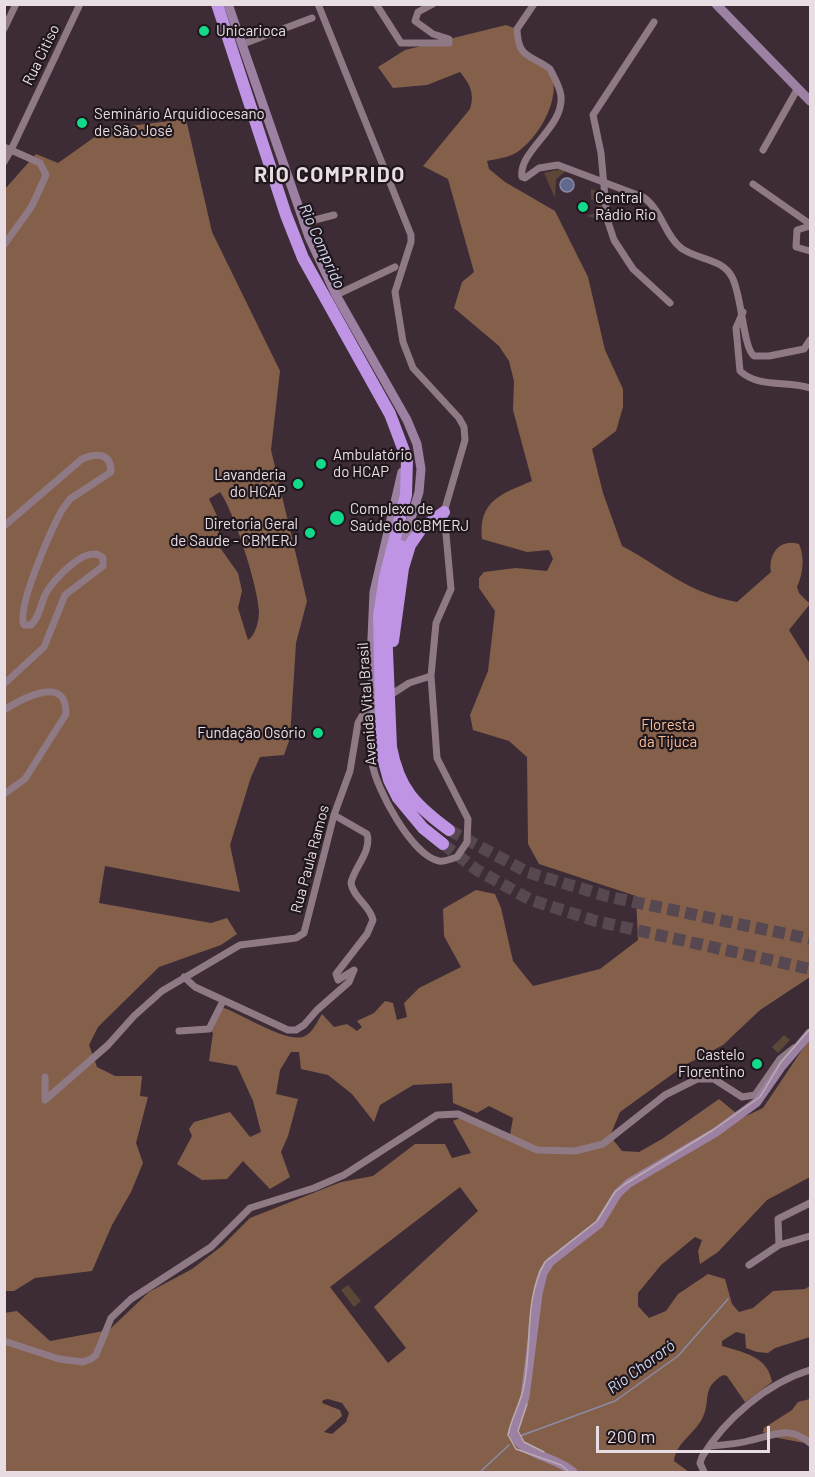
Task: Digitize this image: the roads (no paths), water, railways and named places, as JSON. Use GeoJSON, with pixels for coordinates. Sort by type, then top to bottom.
{"type":"FeatureCollection","features":[{"type":"Feature","properties":{"kind":"highway"},"geometry":{"type":"LineString","coordinates":[[215,4],[299,250],[390,414],[404,450],[408,475],[406,495],[389,578]]}},
{"type":"Feature","properties":{"kind":"highway"},"geometry":{"type":"LineString","coordinates":[[224,4],[282,182],[307,246],[328,291],[396,409],[411,444],[415,463],[414,495],[389,578]]}},
{"type":"Feature","properties":{"kind":"highway"},"geometry":{"type":"LineString","coordinates":[[393,641],[403,568],[410,545],[421,529],[444,512]]}},
{"type":"Feature","properties":{"kind":"highway"},"geometry":{"type":"LineString","coordinates":[[395,766],[393,641],[399,564]]}},
{"type":"Feature","properties":{"kind":"highway","name":"Avenida Vital Brasil"},"geometry":{"type":"LineString","coordinates":[[389,578],[386,649],[391,747],[395,766],[404,787],[415,803],[449,830]]}},
{"type":"Feature","properties":{"kind":"highway","name":"Avenida Vital Brasil"},"geometry":{"type":"LineString","coordinates":[[389,578],[378,631],[382,754],[389,780],[412,817],[443,844]]}},
{"type":"Feature","properties":{"kind":"highway"},"geometry":{"type":"LineString","coordinates":[[376,739],[378,765],[385,784],[395,800],[412,817]]}},
{"type":"Feature","properties":{"kind":"main road"},"geometry":{"type":"LineString","coordinates":[[215,4],[241,95],[288,232],[323,302],[391,422],[401,454],[401,477],[374,592],[371,628],[376,739]]}},
{"type":"Feature","properties":{"kind":"main road"},"geometry":{"type":"LineString","coordinates":[[228,4],[303,223],[336,295],[406,420],[420,459],[419,492],[399,564],[382,560]]}},
{"type":"Feature","properties":{"kind":"main road"},"geometry":{"type":"LineString","coordinates":[[716,4],[810,101]]}},
{"type":"Feature","properties":{"kind":"main road"},"geometry":{"type":"LineString","coordinates":[[241,95],[259,89]]}},
{"type":"Feature","properties":{"kind":"main road"},"geometry":{"type":"LineString","coordinates":[[323,302],[336,295]]}},
{"type":"Feature","properties":{"kind":"main road"},"geometry":{"type":"LineString","coordinates":[[573,1473],[563,1463],[518,1444],[513,1432],[525,1397],[538,1294],[543,1273],[550,1262],[599,1224],[618,1193],[629,1183],[716,1132],[760,1100],[782,1066],[810,1033]]}},
{"type":"Feature","properties":{"kind":"street"},"geometry":{"type":"LineString","coordinates":[[4,29],[16,4]]}},
{"type":"Feature","properties":{"kind":"street","name":"Rua Citiso"},"geometry":{"type":"LineString","coordinates":[[4,162],[8,148],[80,4]]}},
{"type":"Feature","properties":{"kind":"street"},"geometry":{"type":"LineString","coordinates":[[318,4],[411,235],[411,242],[395,292],[407,356],[413,368],[459,418],[464,427],[462,453],[444,512],[451,594],[436,623],[431,676],[437,758],[468,819],[467,842],[457,857],[438,861],[429,856],[396,820],[384,801],[372,763],[376,739]]}},
{"type":"Feature","properties":{"kind":"street"},"geometry":{"type":"LineString","coordinates":[[376,4],[401,43],[449,43],[448,39],[433,34],[415,21],[418,12],[433,4]]}},
{"type":"Feature","properties":{"kind":"street"},"geometry":{"type":"LineString","coordinates":[[534,4],[517,29],[519,48],[525,55],[550,69],[561,98],[554,121],[523,165],[522,177],[525,178],[539,168],[558,165],[643,197],[652,203],[680,247],[695,257],[718,263],[726,269],[735,283],[743,312],[747,348],[754,357],[807,349],[810,340]]}},
{"type":"Feature","properties":{"kind":"street"},"geometry":{"type":"LineString","coordinates":[[243,44],[312,18]]}},
{"type":"Feature","properties":{"kind":"street"},"geometry":{"type":"LineString","coordinates":[[654,22],[593,111],[607,219],[614,240],[633,269],[670,303]]}},
{"type":"Feature","properties":{"kind":"street"},"geometry":{"type":"LineString","coordinates":[[763,150],[798,88]]}},
{"type":"Feature","properties":{"kind":"street"},"geometry":{"type":"LineString","coordinates":[[4,245],[32,206],[46,175],[40,163],[8,148]]}},
{"type":"Feature","properties":{"kind":"street"},"geometry":{"type":"LineString","coordinates":[[753,184],[810,225]]}},
{"type":"Feature","properties":{"kind":"street"},"geometry":{"type":"LineString","coordinates":[[303,223],[334,214]]}},
{"type":"Feature","properties":{"kind":"street"},"geometry":{"type":"LineString","coordinates":[[810,225],[797,230],[795,240],[796,247],[810,251]]}},
{"type":"Feature","properties":{"kind":"street"},"geometry":{"type":"LineString","coordinates":[[336,295],[394,267]]}},
{"type":"Feature","properties":{"kind":"street"},"geometry":{"type":"LineString","coordinates":[[743,312],[736,325],[735,341],[737,364],[742,374],[771,384],[810,388]]}},
{"type":"Feature","properties":{"kind":"street"},"geometry":{"type":"LineString","coordinates":[[4,526],[82,459],[95,453],[104,455],[109,461],[111,472],[69,499],[62,510],[25,603],[22,621],[24,625],[31,626],[36,620],[45,595],[60,576],[80,558],[91,553],[99,554],[103,558],[103,567],[65,595],[44,647],[4,684]]}},
{"type":"Feature","properties":{"kind":"street","name":"Rua Paula Ramos"},"geometry":{"type":"LineString","coordinates":[[45,1077],[44,1097],[46,1100],[108,1045],[155,997],[184,977],[240,945],[296,938],[304,933],[334,815],[350,771],[358,723],[369,710],[402,687],[431,676]]}},
{"type":"Feature","properties":{"kind":"street"},"geometry":{"type":"LineString","coordinates":[[4,710],[42,692],[52,692],[60,696],[66,705],[66,714],[25,779],[4,794]]}},
{"type":"Feature","properties":{"kind":"street"},"geometry":{"type":"LineString","coordinates":[[184,977],[195,987],[223,1001],[282,1028],[296,1030],[354,976],[352,970],[339,980],[335,977],[367,934],[373,920],[369,910],[351,887],[351,879],[367,849],[368,839],[367,834],[334,815]]}},
{"type":"Feature","properties":{"kind":"street"},"geometry":{"type":"LineString","coordinates":[[179,1031],[209,1029],[223,1001]]}},
{"type":"Feature","properties":{"kind":"street"},"geometry":{"type":"LineString","coordinates":[[4,1341],[59,1359],[84,1362],[91,1359],[96,1355],[111,1318],[131,1299],[211,1247],[250,1208],[314,1188],[344,1175],[437,1115],[458,1114],[537,1150],[590,1149],[611,1139],[665,1095],[697,1078],[714,1079],[742,1097],[755,1095],[780,1059],[804,1041]]}},
{"type":"Feature","properties":{"kind":"street"},"geometry":{"type":"LineString","coordinates":[[779,1245],[778,1218],[810,1203]]}},
{"type":"Feature","properties":{"kind":"street"},"geometry":{"type":"LineString","coordinates":[[749,1265],[779,1245],[810,1236]]}},
{"type":"Feature","properties":{"kind":"street"},"geometry":{"type":"LineString","coordinates":[[704,1473],[700,1463],[710,1446],[731,1420],[787,1379],[810,1370]]}},
{"type":"Feature","properties":{"kind":"street"},"geometry":{"type":"LineString","coordinates":[[710,1446],[730,1445],[775,1432],[794,1434],[810,1443]]}},
{"type":"Feature","properties":{"kind":"water"},"geometry":{"type":"Polygon","coordinates":[[[564,178],[570,178],[574,185],[570,192],[564,192],[560,188],[560,182],[564,178]]]}},
{"type":"Feature","properties":{"kind":"waterway","name":"Rio Chororó"},"geometry":{"type":"LineString","coordinates":[[520,1436],[615,1401],[678,1356],[728,1299]]}},
{"type":"Feature","properties":{"kind":"waterway","name":"Rio Chororó"},"geometry":{"type":"LineString","coordinates":[[480,1472],[509,1445]]}},
{"type":"Feature","properties":{"kind":"tunnel"},"geometry":{"type":"LineString","coordinates":[[449,830],[527,872],[606,896],[810,939]]}},
{"type":"Feature","properties":{"kind":"tunnel"},"geometry":{"type":"LineString","coordinates":[[443,844],[477,870],[531,900],[596,921],[810,969]]}},
{"type":"Feature","properties":{"kind":"tram line"},"geometry":{"type":"LineString","coordinates":[[569,1472],[561,1465],[516,1449],[508,1435],[524,1386],[531,1306],[538,1276],[545,1262],[597,1221],[615,1192],[625,1184],[713,1130],[760,1097],[781,1062],[810,1029]]}},
{"type":"Feature","properties":{"kind":"tram line"},"geometry":{"type":"LineString","coordinates":[[527,1404],[518,1431],[524,1442],[544,1452]]}},
{"type":"Feature","properties":{"kind":"place","name":"Unicarioca"},"geometry":{"type":"Point","coordinates":[204,31]}},
{"type":"Feature","properties":{"kind":"place","name":"Seminário Arquidiocesano de São José"},"geometry":{"type":"Point","coordinates":[82,123]}},
{"type":"Feature","properties":{"kind":"place","name":"Central Rádio Rio"},"geometry":{"type":"Point","coordinates":[583,207]}},
{"type":"Feature","properties":{"kind":"place","name":"Ambulatório do HCAP"},"geometry":{"type":"Point","coordinates":[321,464]}},
{"type":"Feature","properties":{"kind":"place","name":"Lavanderia do HCAP"},"geometry":{"type":"Point","coordinates":[298,484]}},
{"type":"Feature","properties":{"kind":"place","name":"Complexo de Saúde do CBMERJ"},"geometry":{"type":"Point","coordinates":[337,518]}},
{"type":"Feature","properties":{"kind":"place","name":"Diretoria Geral de Saude - CBMERJ"},"geometry":{"type":"Point","coordinates":[310,533]}},
{"type":"Feature","properties":{"kind":"place","name":"Fundação Osório"},"geometry":{"type":"Point","coordinates":[318,733]}},
{"type":"Feature","properties":{"kind":"place","name":"Castelo Florentino"},"geometry":{"type":"Point","coordinates":[757,1064]}},
{"type":"Feature","properties":{"kind":"district","name":"RIO COMPRIDO"},"geometry":{"type":"Point","coordinates":[330,175]}},
{"type":"Feature","properties":{"kind":"water label","name":"Rio Comprido"},"geometry":{"type":"Point","coordinates":[322,246]}},
{"type":"Feature","properties":{"kind":"park label","name":"Floresta da Tijuca"},"geometry":{"type":"Point","coordinates":[668,734]}}]}
